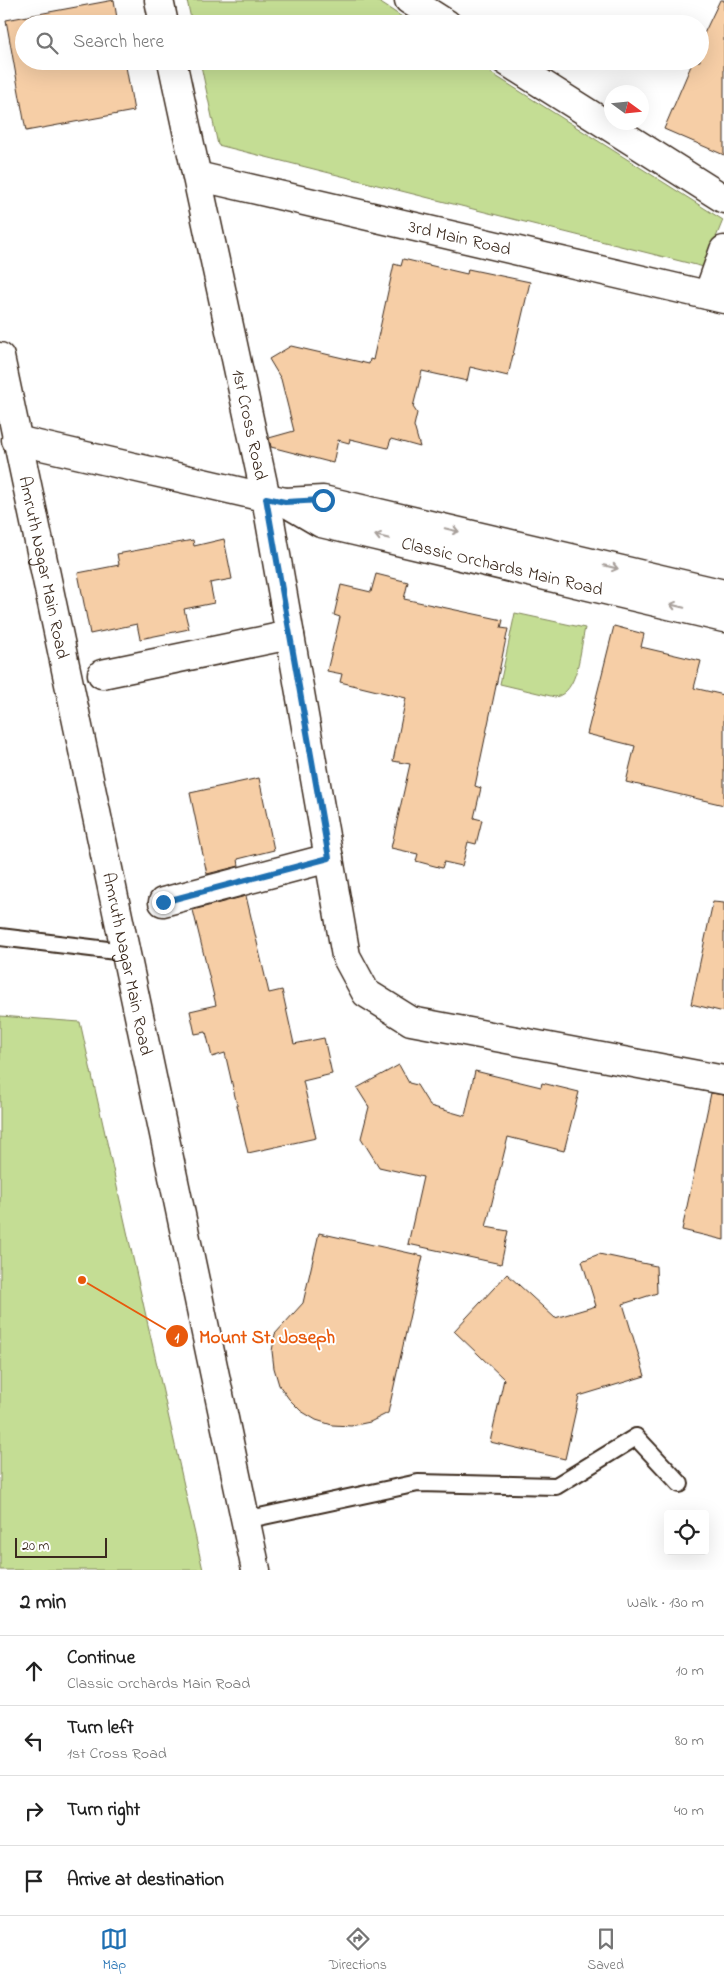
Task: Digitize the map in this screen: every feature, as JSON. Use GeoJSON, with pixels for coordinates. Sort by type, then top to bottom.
{"type":"FeatureCollection","features":[{"type":"Feature","properties":{"kind":"street"},"geometry":{"type":"LineString","coordinates":[[159,0],[162,15]]}},
{"type":"Feature","properties":{"kind":"street"},"geometry":{"type":"LineString","coordinates":[[409,0],[433,15]]}},
{"type":"Feature","properties":{"kind":"street","name":"1st Cross Road"},"geometry":{"type":"LineString","coordinates":[[174,70],[197,176],[276,500],[290,636],[346,956],[366,993],[411,1021],[724,1080]]}},
{"type":"Feature","properties":{"kind":"street"},"geometry":{"type":"LineString","coordinates":[[520,70],[724,199]]}},
{"type":"Feature","properties":{"kind":"street","name":"3rd Main Road"},"geometry":{"type":"LineString","coordinates":[[197,176],[716,297]]}},
{"type":"Feature","properties":{"kind":"street"},"geometry":{"type":"LineString","coordinates":[[716,297],[724,250]]}},
{"type":"Feature","properties":{"kind":"street","name":"Amruth Nagar Main Road"},"geometry":{"type":"LineString","coordinates":[[0,357],[124,952],[256,1570]]}},
{"type":"Feature","properties":{"kind":"street","name":"Classic Orchards Main Road"},"geometry":{"type":"LineString","coordinates":[[16,440],[276,500],[323,500],[724,594]]}},
{"type":"Feature","properties":{"kind":"street","name":"Classic Orchards Main Road"},"geometry":{"type":"LineString","coordinates":[[276,500],[321,523],[724,618]]}},
{"type":"Feature","properties":{"kind":"street"},"geometry":{"type":"LineString","coordinates":[[102,674],[290,636]]}},
{"type":"Feature","properties":{"kind":"street"},"geometry":{"type":"LineString","coordinates":[[163,902],[329,858]]}},
{"type":"Feature","properties":{"kind":"lane"},"geometry":{"type":"LineString","coordinates":[[0,937],[124,952]]}},
{"type":"Feature","properties":{"kind":"lane"},"geometry":{"type":"LineString","coordinates":[[245,1520],[418,1483],[556,1486],[636,1436],[680,1484]]}},
{"type":"Feature","properties":{"kind":"green space"},"geometry":{"type":"Polygon","coordinates":[[[187,0],[376,0],[399,15],[190,15],[187,0]]]}},
{"type":"Feature","properties":{"kind":"green space"},"geometry":{"type":"Polygon","coordinates":[[[202,70],[486,70],[723,220],[704,267],[218,145],[202,70]]]}},
{"type":"Feature","properties":{"kind":"green space"},"geometry":{"type":"Polygon","coordinates":[[[515,613],[585,628],[574,679],[563,694],[555,697],[500,684],[515,613]]]}},
{"type":"Feature","properties":{"kind":"green space"},"geometry":{"type":"Polygon","coordinates":[[[0,1016],[80,1022],[203,1570],[0,1570],[0,1016]]]}},
{"type":"Feature","properties":{"kind":"building"},"geometry":{"type":"Polygon","coordinates":[[[114,0],[116,15],[33,15],[114,0]]]}},
{"type":"Feature","properties":{"kind":"building"},"geometry":{"type":"Polygon","coordinates":[[[720,0],[724,0],[724,155],[664,129],[689,70],[709,70],[709,23],[720,0]]]}},
{"type":"Feature","properties":{"kind":"building"},"geometry":{"type":"Polygon","coordinates":[[[15,18],[15,70],[6,20],[15,18]]]}},
{"type":"Feature","properties":{"kind":"building"},"geometry":{"type":"Polygon","coordinates":[[[15,70],[127,70],[134,111],[26,131],[15,70]]]}},
{"type":"Feature","properties":{"kind":"building"},"geometry":{"type":"Polygon","coordinates":[[[403,259],[467,274],[468,269],[530,282],[508,376],[470,367],[467,381],[422,371],[413,407],[417,413],[414,426],[420,447],[391,439],[388,448],[350,439],[349,443],[338,440],[333,463],[271,447],[269,438],[294,431],[281,379],[269,359],[291,346],[369,364],[370,359],[373,360],[394,264],[401,266],[403,259]]]}},
{"type":"Feature","properties":{"kind":"building"},"geometry":{"type":"Polygon","coordinates":[[[224,539],[232,579],[210,583],[214,603],[184,609],[189,629],[140,639],[137,624],[90,634],[78,573],[119,565],[117,554],[193,540],[194,546],[224,539]]]}},
{"type":"Feature","properties":{"kind":"building"},"geometry":{"type":"Polygon","coordinates":[[[376,574],[408,582],[404,599],[503,620],[501,628],[508,629],[475,786],[481,788],[474,818],[482,820],[476,844],[468,842],[462,866],[444,862],[442,868],[416,861],[418,854],[391,848],[410,764],[393,761],[406,698],[340,682],[342,674],[327,671],[340,617],[334,615],[341,585],[371,592],[376,574]]]}},
{"type":"Feature","properties":{"kind":"building"},"geometry":{"type":"Polygon","coordinates":[[[614,626],[644,634],[641,647],[701,661],[694,688],[724,695],[724,805],[626,782],[635,746],[587,734],[614,626]]]}},
{"type":"Feature","properties":{"kind":"building"},"geometry":{"type":"Polygon","coordinates":[[[259,778],[274,850],[238,859],[239,866],[207,874],[190,793],[259,778]]]}},
{"type":"Feature","properties":{"kind":"building"},"geometry":{"type":"Polygon","coordinates":[[[246,896],[269,993],[282,990],[294,1044],[324,1038],[332,1074],[303,1081],[316,1138],[248,1153],[225,1053],[212,1057],[206,1032],[195,1034],[190,1011],[216,1005],[193,910],[246,896]]]}},
{"type":"Feature","properties":{"kind":"building"},"geometry":{"type":"Polygon","coordinates":[[[713,902],[724,903],[724,1012],[691,1004],[713,902]]]}},
{"type":"Feature","properties":{"kind":"building"},"geometry":{"type":"Polygon","coordinates":[[[399,1065],[409,1083],[417,1085],[430,1106],[465,1116],[475,1071],[541,1087],[542,1083],[579,1092],[564,1151],[508,1137],[486,1227],[508,1231],[501,1264],[408,1244],[423,1177],[379,1167],[361,1138],[369,1107],[357,1088],[399,1065]]]}},
{"type":"Feature","properties":{"kind":"building"},"geometry":{"type":"Polygon","coordinates":[[[711,1093],[724,1095],[724,1240],[682,1230],[711,1093]]]}},
{"type":"Feature","properties":{"kind":"building"},"geometry":{"type":"Polygon","coordinates":[[[319,1233],[423,1256],[388,1413],[370,1422],[351,1426],[332,1425],[316,1420],[301,1411],[289,1399],[279,1385],[274,1368],[272,1351],[275,1334],[303,1303],[319,1233]]]}},
{"type":"Feature","properties":{"kind":"building"},"geometry":{"type":"Polygon","coordinates":[[[599,1254],[656,1266],[657,1293],[623,1304],[645,1376],[579,1396],[565,1459],[490,1442],[504,1379],[454,1331],[507,1274],[555,1318],[596,1306],[582,1261],[599,1254]]]}},
{"type":"Feature","properties":{"kind":"place","name":"Mount St. Joseph"},"geometry":{"type":"Point","coordinates":[82,1280]}},
{"type":"Feature","properties":{"kind":"route"},"geometry":{"type":"LineString","coordinates":[[163,902],[329,858],[266,498],[285,502],[323,500]]}}]}
